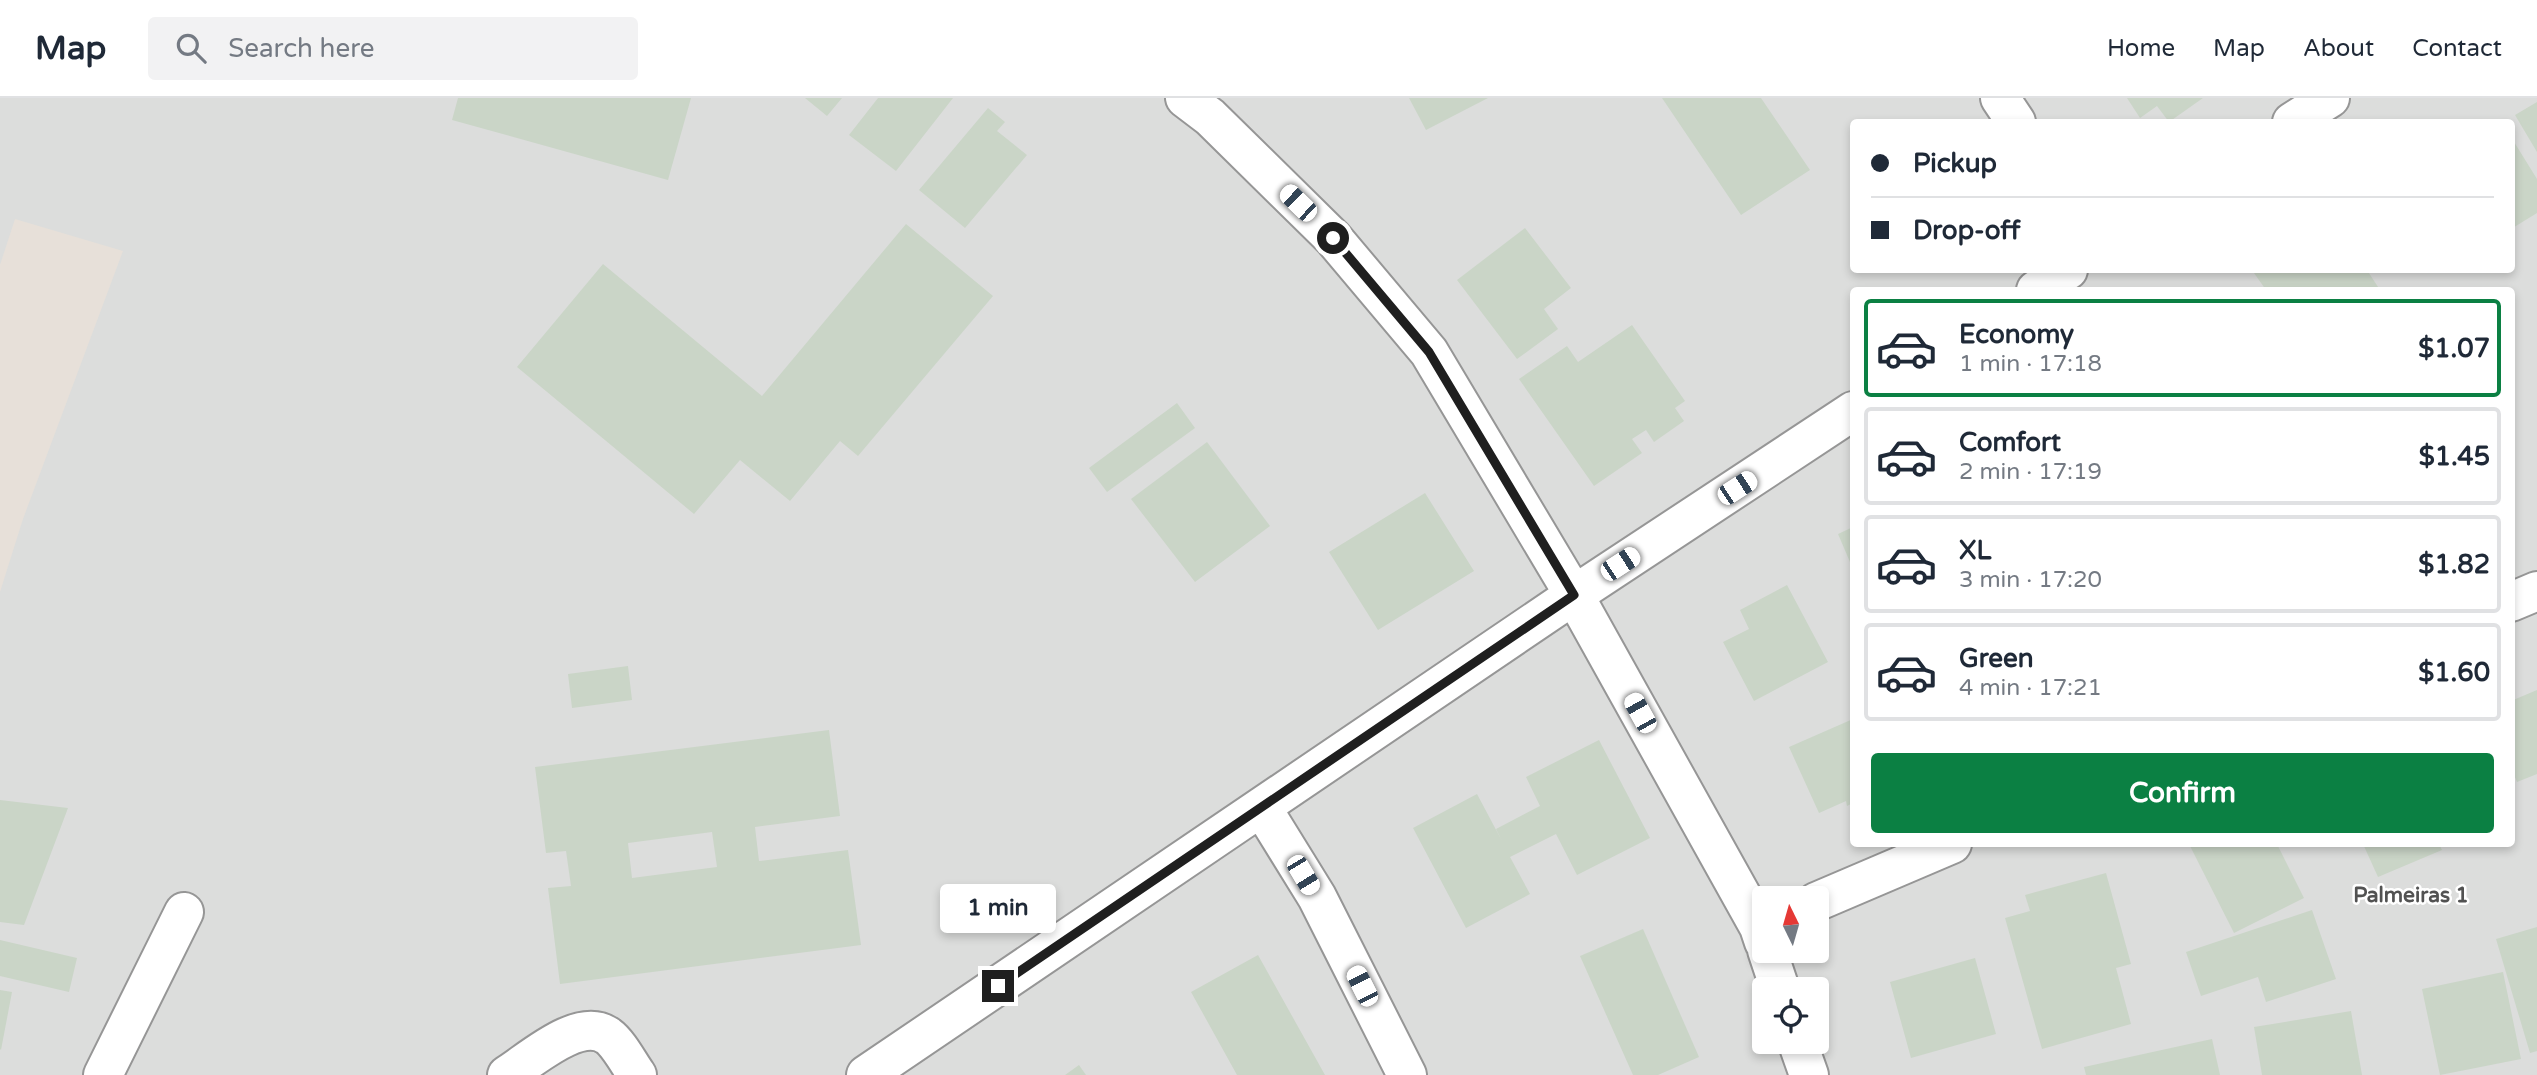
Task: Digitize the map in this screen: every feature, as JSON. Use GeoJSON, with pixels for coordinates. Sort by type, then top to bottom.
{"type":"FeatureCollection","features":[{"type":"Feature","properties":{"kind":"street"},"geometry":{"type":"LineString","coordinates":[[1185,98],[1210,117],[1333,238],[1429,352],[1574,595],[1752,916]]}},
{"type":"Feature","properties":{"kind":"street"},"geometry":{"type":"LineString","coordinates":[[2000,98],[2014,119]]}},
{"type":"Feature","properties":{"kind":"street"},"geometry":{"type":"LineString","coordinates":[[2297,119],[2330,98]]}},
{"type":"Feature","properties":{"kind":"street"},"geometry":{"type":"LineString","coordinates":[[2041,287],[2063,273]]}},
{"type":"Feature","properties":{"kind":"street"},"geometry":{"type":"LineString","coordinates":[[866,1075],[1574,595],[1850,413]]}},
{"type":"Feature","properties":{"kind":"street"},"geometry":{"type":"LineString","coordinates":[[2515,600],[2537,591]]}},
{"type":"Feature","properties":{"kind":"street"},"geometry":{"type":"LineString","coordinates":[[1262,808],[1317,897],[1407,1075]]}},
{"type":"Feature","properties":{"kind":"street"},"geometry":{"type":"LineString","coordinates":[[1829,896],[1945,847]]}},
{"type":"Feature","properties":{"kind":"street"},"geometry":{"type":"LineString","coordinates":[[103,1075],[184,912]]}},
{"type":"Feature","properties":{"kind":"street"},"geometry":{"type":"LineString","coordinates":[[507,1075],[572,1032],[589,1031],[608,1036],[637,1075]]}},
{"type":"Feature","properties":{"kind":"street"},"geometry":{"type":"LineString","coordinates":[[1802,1054],[1809,1075]]}},
{"type":"Feature","properties":{"kind":"shaded area"},"geometry":{"type":"Polygon","coordinates":[[[0,98],[2537,98],[2537,1075],[0,1075],[0,98]]]}},
{"type":"Feature","properties":{"kind":"shaded area"},"geometry":{"type":"Polygon","coordinates":[[[15,219],[123,251],[23,519],[0,592],[0,265],[15,219]]]}},
{"type":"Feature","properties":{"kind":"building"},"geometry":{"type":"Polygon","coordinates":[[[458,98],[691,98],[668,180],[452,120],[458,98]]]}},
{"type":"Feature","properties":{"kind":"building"},"geometry":{"type":"Polygon","coordinates":[[[805,98],[842,98],[827,116],[805,98]]]}},
{"type":"Feature","properties":{"kind":"building"},"geometry":{"type":"Polygon","coordinates":[[[878,98],[953,98],[896,171],[849,135],[878,98]]]}},
{"type":"Feature","properties":{"kind":"building"},"geometry":{"type":"Polygon","coordinates":[[[1409,98],[1488,98],[1426,130],[1409,98]]]}},
{"type":"Feature","properties":{"kind":"building"},"geometry":{"type":"Polygon","coordinates":[[[1662,98],[1761,98],[1810,170],[1741,215],[1662,98]]]}},
{"type":"Feature","properties":{"kind":"building"},"geometry":{"type":"Polygon","coordinates":[[[2127,98],[2203,98],[2173,119],[2167,119],[2157,106],[2140,118],[2127,98]]]}},
{"type":"Feature","properties":{"kind":"building"},"geometry":{"type":"Polygon","coordinates":[[[2537,102],[2537,152],[2515,115],[2537,102]]]}},
{"type":"Feature","properties":{"kind":"building"},"geometry":{"type":"Polygon","coordinates":[[[988,108],[1005,122],[997,131],[1027,155],[965,228],[919,190],[988,108]]]}},
{"type":"Feature","properties":{"kind":"building"},"geometry":{"type":"Polygon","coordinates":[[[2515,143],[2537,179],[2537,213],[2515,227],[2515,143]]]}},
{"type":"Feature","properties":{"kind":"building"},"geometry":{"type":"Polygon","coordinates":[[[906,224],[993,296],[858,456],[840,441],[790,501],[740,460],[694,514],[517,367],[603,264],[762,396],[906,224]]]}},
{"type":"Feature","properties":{"kind":"building"},"geometry":{"type":"Polygon","coordinates":[[[1525,228],[1571,288],[1544,309],[1558,329],[1517,359],[1457,280],[1525,228]]]}},
{"type":"Feature","properties":{"kind":"building"},"geometry":{"type":"Polygon","coordinates":[[[2254,273],[2369,273],[2378,287],[2264,287],[2254,273]]]}},
{"type":"Feature","properties":{"kind":"building"},"geometry":{"type":"Polygon","coordinates":[[[1632,325],[1685,401],[1675,408],[1684,421],[1654,442],[1646,430],[1632,439],[1642,453],[1594,486],[1519,379],[1567,346],[1578,362],[1632,325]]]}},
{"type":"Feature","properties":{"kind":"building"},"geometry":{"type":"Polygon","coordinates":[[[1177,403],[1195,428],[1107,492],[1089,468],[1177,403]]]}},
{"type":"Feature","properties":{"kind":"building"},"geometry":{"type":"Polygon","coordinates":[[[1207,442],[1270,526],[1195,582],[1131,499],[1207,442]]]}},
{"type":"Feature","properties":{"kind":"building"},"geometry":{"type":"Polygon","coordinates":[[[1425,493],[1474,571],[1378,630],[1329,552],[1425,493]]]}},
{"type":"Feature","properties":{"kind":"building"},"geometry":{"type":"Polygon","coordinates":[[[1850,528],[1850,562],[1838,534],[1850,528]]]}},
{"type":"Feature","properties":{"kind":"building"},"geometry":{"type":"Polygon","coordinates":[[[1787,585],[1828,662],[1754,701],[1723,642],[1749,629],[1740,610],[1787,585]]]}},
{"type":"Feature","properties":{"kind":"building"},"geometry":{"type":"Polygon","coordinates":[[[628,666],[632,700],[572,708],[568,674],[628,666]]]}},
{"type":"Feature","properties":{"kind":"building"},"geometry":{"type":"Polygon","coordinates":[[[2537,690],[2537,774],[2517,782],[2515,777],[2515,699],[2537,690]]]}},
{"type":"Feature","properties":{"kind":"building"},"geometry":{"type":"Polygon","coordinates":[[[1850,720],[1850,804],[1847,806],[1846,801],[1819,813],[1789,747],[1850,720]]]}},
{"type":"Feature","properties":{"kind":"building"},"geometry":{"type":"Polygon","coordinates":[[[829,730],[840,816],[755,827],[759,861],[848,850],[861,945],[560,984],[548,888],[571,886],[566,851],[546,853],[535,767],[829,730]],[[712,832],[628,843],[632,878],[717,867],[712,832]]]}},
{"type":"Feature","properties":{"kind":"building"},"geometry":{"type":"Polygon","coordinates":[[[1599,740],[1650,838],[1577,875],[1556,834],[1510,857],[1530,894],[1466,928],[1413,828],[1477,794],[1502,841],[1496,829],[1540,806],[1526,777],[1599,740]]]}},
{"type":"Feature","properties":{"kind":"building"},"geometry":{"type":"Polygon","coordinates":[[[0,800],[68,808],[24,925],[0,922],[0,800]]]}},
{"type":"Feature","properties":{"kind":"building"},"geometry":{"type":"Polygon","coordinates":[[[2191,847],[2278,847],[2304,898],[2234,933],[2191,847]]]}},
{"type":"Feature","properties":{"kind":"building"},"geometry":{"type":"Polygon","coordinates":[[[2364,847],[2440,847],[2442,850],[2378,877],[2364,847]]]}},
{"type":"Feature","properties":{"kind":"building"},"geometry":{"type":"Polygon","coordinates":[[[2106,873],[2131,964],[2116,968],[2131,1024],[2042,1049],[2005,918],[2030,911],[2025,895],[2106,873]]]}},
{"type":"Feature","properties":{"kind":"building"},"geometry":{"type":"Polygon","coordinates":[[[2312,910],[2336,979],[2266,1002],[2258,977],[2201,996],[2186,952],[2312,910]]]}},
{"type":"Feature","properties":{"kind":"building"},"geometry":{"type":"Polygon","coordinates":[[[2537,927],[2537,1051],[2530,1053],[2496,939],[2537,927]]]}},
{"type":"Feature","properties":{"kind":"building"},"geometry":{"type":"Polygon","coordinates":[[[1643,929],[1699,1057],[1658,1075],[1633,1075],[1580,956],[1643,929]]]}},
{"type":"Feature","properties":{"kind":"building"},"geometry":{"type":"Polygon","coordinates":[[[0,940],[77,958],[69,992],[0,976],[0,940]]]}},
{"type":"Feature","properties":{"kind":"building"},"geometry":{"type":"Polygon","coordinates":[[[1258,955],[1325,1075],[1237,1075],[1191,992],[1258,955]]]}},
{"type":"Feature","properties":{"kind":"building"},"geometry":{"type":"Polygon","coordinates":[[[1975,958],[1996,1034],[1911,1058],[1890,982],[1975,958]]]}},
{"type":"Feature","properties":{"kind":"building"},"geometry":{"type":"Polygon","coordinates":[[[2503,972],[2521,1059],[2440,1075],[2422,989],[2503,972]]]}},
{"type":"Feature","properties":{"kind":"building"},"geometry":{"type":"Polygon","coordinates":[[[0,990],[12,992],[1,1050],[0,1049],[0,990]]]}},
{"type":"Feature","properties":{"kind":"building"},"geometry":{"type":"Polygon","coordinates":[[[2351,1011],[2362,1075],[2262,1075],[2254,1027],[2351,1011]]]}},
{"type":"Feature","properties":{"kind":"building"},"geometry":{"type":"Polygon","coordinates":[[[2212,1039],[2220,1075],[2086,1075],[2084,1067],[2212,1039]]]}},
{"type":"Feature","properties":{"kind":"building"},"geometry":{"type":"Polygon","coordinates":[[[1079,1065],[1086,1075],[1065,1075],[1079,1065]]]}},
{"type":"Feature","properties":{"kind":"district","name":"Palmeiras 1"},"geometry":{"type":"Point","coordinates":[2411,895]}},
{"type":"Feature","properties":{"kind":"route"},"geometry":{"type":"LineString","coordinates":[[998,986],[1574,595],[1429,352],[1333,238]]}}]}
